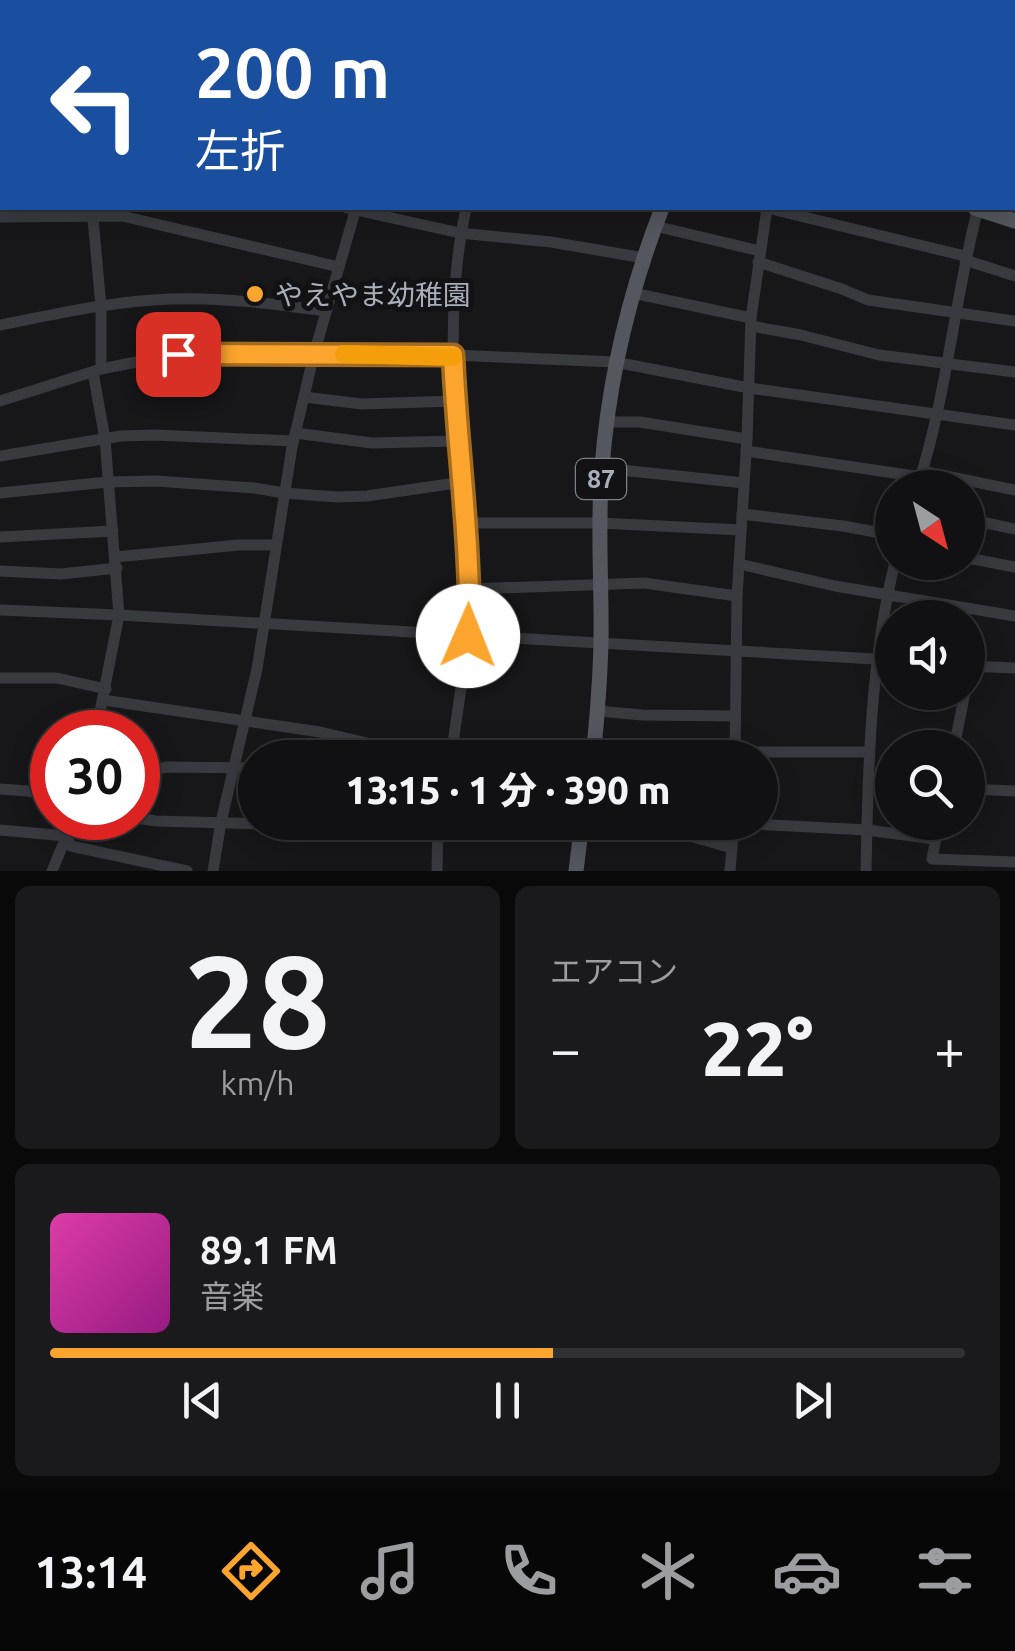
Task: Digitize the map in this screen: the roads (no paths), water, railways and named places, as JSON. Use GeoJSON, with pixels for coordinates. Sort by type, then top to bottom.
{"type":"FeatureCollection","features":[{"type":"Feature","properties":{"kind":"main road","name":"87"},"geometry":{"type":"LineString","coordinates":[[594,740],[601,643],[602,468],[607,422],[615,362],[661,210]]}},
{"type":"Feature","properties":{"kind":"main road"},"geometry":{"type":"LineString","coordinates":[[982,210],[1015,221]]}},
{"type":"Feature","properties":{"kind":"main road"},"geometry":{"type":"LineString","coordinates":[[576,871],[580,840]]}},
{"type":"Feature","properties":{"kind":"street"},"geometry":{"type":"LineString","coordinates":[[213,871],[220,822],[257,669],[294,437],[353,210]]}},
{"type":"Feature","properties":{"kind":"street"},"geometry":{"type":"LineString","coordinates":[[362,210],[460,233],[551,242],[644,258]]}},
{"type":"Feature","properties":{"kind":"street"},"geometry":{"type":"LineString","coordinates":[[454,740],[470,618],[453,355],[454,295],[466,210]]}},
{"type":"Feature","properties":{"kind":"street"},"geometry":{"type":"LineString","coordinates":[[736,740],[738,564],[751,322],[767,210]]}},
{"type":"Feature","properties":{"kind":"street"},"geometry":{"type":"LineString","coordinates":[[775,210],[965,258],[1015,276]]}},
{"type":"Feature","properties":{"kind":"street"},"geometry":{"type":"LineString","coordinates":[[922,470],[937,414],[976,210]]}},
{"type":"Feature","properties":{"kind":"street"},"geometry":{"type":"LineString","coordinates":[[0,217],[92,212],[122,216],[339,267]]}},
{"type":"Feature","properties":{"kind":"street"},"geometry":{"type":"LineString","coordinates":[[92,212],[100,306],[97,370],[119,615],[101,710]]}},
{"type":"Feature","properties":{"kind":"street"},"geometry":{"type":"LineString","coordinates":[[655,226],[759,257],[868,300],[1015,321]]}},
{"type":"Feature","properties":{"kind":"street"},"geometry":{"type":"LineString","coordinates":[[634,293],[879,355],[1015,372]]}},
{"type":"Feature","properties":{"kind":"street"},"geometry":{"type":"LineString","coordinates":[[0,324],[100,306],[169,299],[279,304],[326,311]]}},
{"type":"Feature","properties":{"kind":"street"},"geometry":{"type":"LineString","coordinates":[[0,401],[97,370],[178,354],[453,355],[615,362],[749,388],[1015,424]]}},
{"type":"Feature","properties":{"kind":"street"},"geometry":{"type":"LineString","coordinates":[[304,397],[362,404],[455,401]]}},
{"type":"Feature","properties":{"kind":"street"},"geometry":{"type":"LineString","coordinates":[[607,422],[640,422],[875,470]]}},
{"type":"Feature","properties":{"kind":"street"},"geometry":{"type":"LineString","coordinates":[[0,456],[156,435],[294,437],[372,443],[457,441]]}},
{"type":"Feature","properties":{"kind":"street"},"geometry":{"type":"LineString","coordinates":[[602,468],[744,483]]}},
{"type":"Feature","properties":{"kind":"street"},"geometry":{"type":"LineString","coordinates":[[0,493],[108,482],[175,482],[284,494],[366,496],[462,482]]}},
{"type":"Feature","properties":{"kind":"street"},"geometry":{"type":"LineString","coordinates":[[985,487],[1015,490]]}},
{"type":"Feature","properties":{"kind":"street"},"geometry":{"type":"LineString","coordinates":[[742,514],[875,532]]}},
{"type":"Feature","properties":{"kind":"street"},"geometry":{"type":"LineString","coordinates":[[466,522],[741,530]]}},
{"type":"Feature","properties":{"kind":"street"},"geometry":{"type":"LineString","coordinates":[[985,523],[1015,529]]}},
{"type":"Feature","properties":{"kind":"street"},"geometry":{"type":"LineString","coordinates":[[0,537],[113,531]]}},
{"type":"Feature","properties":{"kind":"street"},"geometry":{"type":"LineString","coordinates":[[0,571],[61,574],[239,545],[276,545]]}},
{"type":"Feature","properties":{"kind":"street"},"geometry":{"type":"LineString","coordinates":[[985,561],[1015,567]]}},
{"type":"Feature","properties":{"kind":"street"},"geometry":{"type":"LineString","coordinates":[[738,564],[835,586],[1015,616]]}},
{"type":"Feature","properties":{"kind":"street"},"geometry":{"type":"LineString","coordinates":[[885,600],[890,580]]}},
{"type":"Feature","properties":{"kind":"street"},"geometry":{"type":"LineString","coordinates":[[469,589],[644,583],[737,596]]}},
{"type":"Feature","properties":{"kind":"street"},"geometry":{"type":"LineString","coordinates":[[0,610],[875,658]]}},
{"type":"Feature","properties":{"kind":"street"},"geometry":{"type":"LineString","coordinates":[[985,669],[1015,668]]}},
{"type":"Feature","properties":{"kind":"street"},"geometry":{"type":"LineString","coordinates":[[866,871],[868,752],[875,670]]}},
{"type":"Feature","properties":{"kind":"street"},"geometry":{"type":"LineString","coordinates":[[0,678],[57,678],[105,694],[354,740]]}},
{"type":"Feature","properties":{"kind":"street"},"geometry":{"type":"LineString","coordinates":[[598,711],[735,716]]}},
{"type":"Feature","properties":{"kind":"street"},"geometry":{"type":"LineString","coordinates":[[778,754],[868,752]]}},
{"type":"Feature","properties":{"kind":"street"},"geometry":{"type":"LineString","coordinates":[[160,768],[238,767]]}},
{"type":"Feature","properties":{"kind":"street"},"geometry":{"type":"LineString","coordinates":[[0,789],[30,792]]}},
{"type":"Feature","properties":{"kind":"street"},"geometry":{"type":"LineString","coordinates":[[985,790],[1015,791]]}},
{"type":"Feature","properties":{"kind":"street"},"geometry":{"type":"LineString","coordinates":[[160,821],[238,823]]}},
{"type":"Feature","properties":{"kind":"street"},"geometry":{"type":"LineString","coordinates":[[730,871],[734,822],[875,831]]}},
{"type":"Feature","properties":{"kind":"street"},"geometry":{"type":"LineString","coordinates":[[0,830],[30,833]]}},
{"type":"Feature","properties":{"kind":"street"},"geometry":{"type":"LineString","coordinates":[[52,871],[64,840]]}},
{"type":"Feature","properties":{"kind":"street"},"geometry":{"type":"LineString","coordinates":[[68,840],[72,846],[188,871]]}},
{"type":"Feature","properties":{"kind":"street"},"geometry":{"type":"LineString","coordinates":[[435,840],[437,871]]}},
{"type":"Feature","properties":{"kind":"street"},"geometry":{"type":"LineString","coordinates":[[704,840],[732,848]]}},
{"type":"Feature","properties":{"kind":"street"},"geometry":{"type":"LineString","coordinates":[[935,840],[931,865],[1015,862]]}},
{"type":"Feature","properties":{"kind":"place","name":"やえやま幼稚園"},"geometry":{"type":"Point","coordinates":[255,294]}}]}
